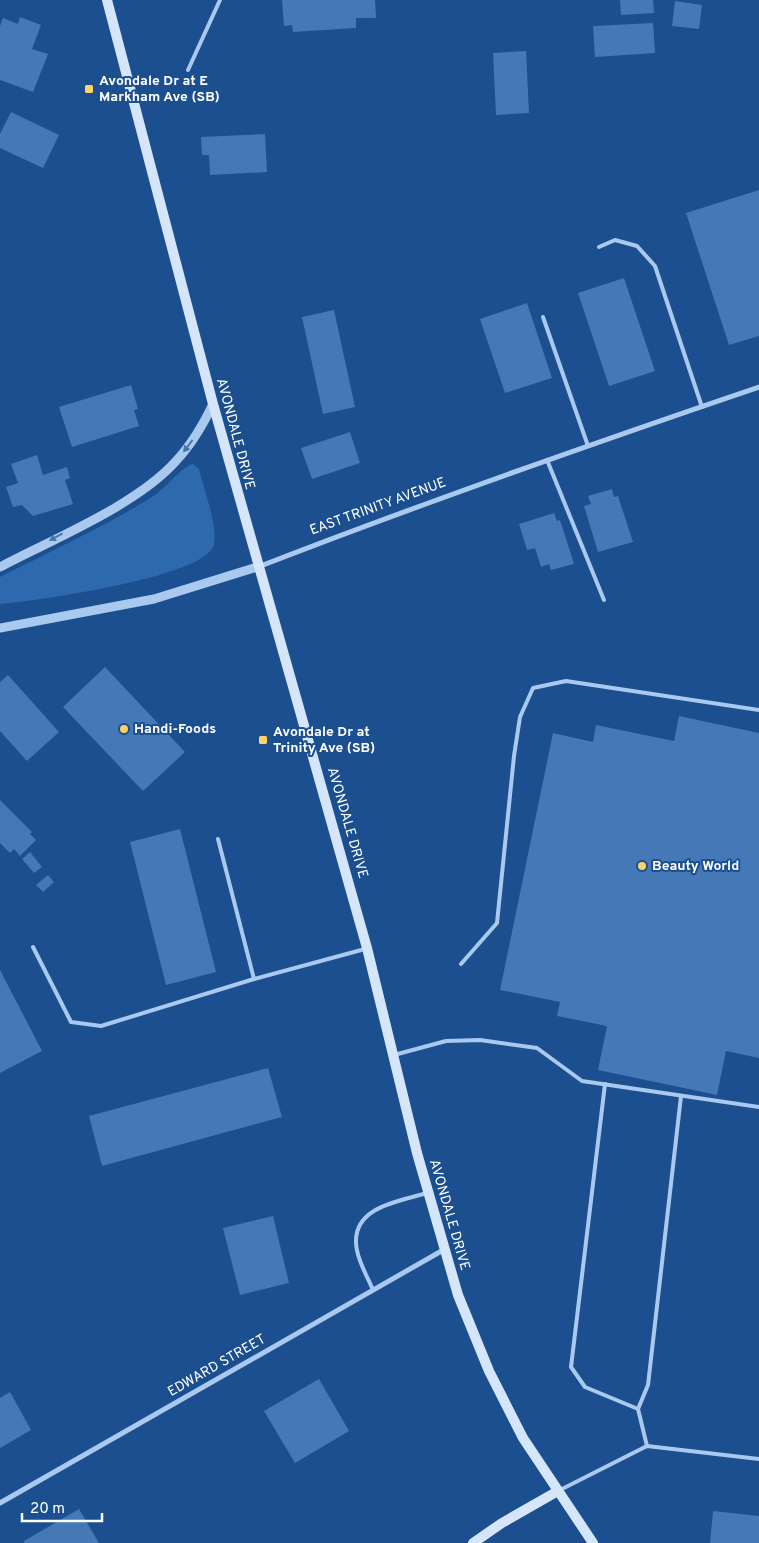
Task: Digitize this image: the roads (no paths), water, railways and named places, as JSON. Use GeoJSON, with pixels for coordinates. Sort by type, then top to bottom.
{"type":"FeatureCollection","features":[{"type":"Feature","properties":{"kind":"main road","name":"AVONDALE DRIVE"},"geometry":{"type":"LineString","coordinates":[[107,0],[162,216],[257,567],[313,753],[367,948],[428,1192],[458,1296],[493,1379],[523,1438],[593,1543]]}},
{"type":"Feature","properties":{"kind":"main road"},"geometry":{"type":"LineString","coordinates":[[474,1543],[502,1523],[558,1491]]}},
{"type":"Feature","properties":{"kind":"street","name":"EAST TRINITY AVENUE"},"geometry":{"type":"LineString","coordinates":[[0,628],[154,599],[257,567],[405,510],[759,387]]}},
{"type":"Feature","properties":{"kind":"street"},"geometry":{"type":"LineString","coordinates":[[0,567],[138,494],[175,462],[203,425],[213,404]]}},
{"type":"Feature","properties":{"kind":"street","name":"EDWARD STREET"},"geometry":{"type":"LineString","coordinates":[[0,1503],[445,1249]]}},
{"type":"Feature","properties":{"kind":"lane"},"geometry":{"type":"LineString","coordinates":[[188,70],[220,0]]}},
{"type":"Feature","properties":{"kind":"lane"},"geometry":{"type":"LineString","coordinates":[[599,247],[615,240],[637,246],[655,266],[702,406]]}},
{"type":"Feature","properties":{"kind":"lane"},"geometry":{"type":"LineString","coordinates":[[543,317],[588,446]]}},
{"type":"Feature","properties":{"kind":"lane"},"geometry":{"type":"LineString","coordinates":[[546,460],[604,600]]}},
{"type":"Feature","properties":{"kind":"lane"},"geometry":{"type":"LineString","coordinates":[[461,964],[497,923],[514,756],[520,717],[533,688],[566,681],[759,710]]}},
{"type":"Feature","properties":{"kind":"lane"},"geometry":{"type":"LineString","coordinates":[[218,839],[254,979]]}},
{"type":"Feature","properties":{"kind":"lane"},"geometry":{"type":"LineString","coordinates":[[33,947],[72,1022],[101,1026],[254,979],[367,948]]}},
{"type":"Feature","properties":{"kind":"lane"},"geometry":{"type":"LineString","coordinates":[[394,1055],[446,1040],[480,1040],[537,1048],[582,1081],[759,1107]]}},
{"type":"Feature","properties":{"kind":"lane"},"geometry":{"type":"LineString","coordinates":[[605,1084],[571,1367],[585,1387],[638,1409]]}},
{"type":"Feature","properties":{"kind":"lane"},"geometry":{"type":"LineString","coordinates":[[647,1446],[638,1409],[648,1384],[681,1096]]}},
{"type":"Feature","properties":{"kind":"lane"},"geometry":{"type":"LineString","coordinates":[[373,1290],[356,1242],[359,1226],[374,1209],[428,1192]]}},
{"type":"Feature","properties":{"kind":"lane"},"geometry":{"type":"LineString","coordinates":[[558,1491],[647,1446],[759,1459]]}},
{"type":"Feature","properties":{"kind":"place","name":"Avondale Dr at E Markham Ave (SB)"},"geometry":{"type":"Point","coordinates":[89,89]}},
{"type":"Feature","properties":{"kind":"place","name":"Handi-Foods"},"geometry":{"type":"Point","coordinates":[124,729]}},
{"type":"Feature","properties":{"kind":"place","name":"Avondale Dr at Trinity Ave (SB)"},"geometry":{"type":"Point","coordinates":[263,740]}},
{"type":"Feature","properties":{"kind":"place","name":"Beauty World"},"geometry":{"type":"Point","coordinates":[642,866]}}]}
